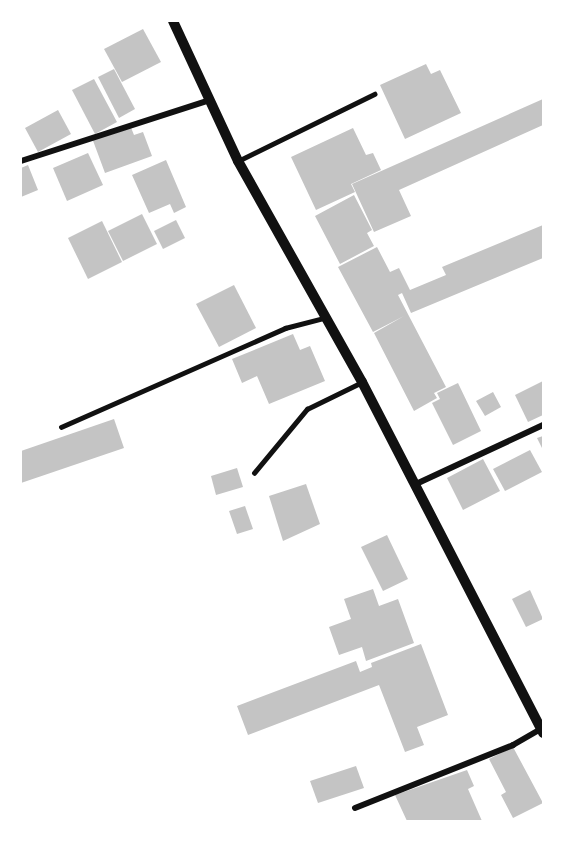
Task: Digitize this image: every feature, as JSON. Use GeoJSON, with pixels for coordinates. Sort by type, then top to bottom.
{"type":"FeatureCollection","features":[{"type":"Feature","properties":{"kind":"street"},"geometry":{"type":"LineString","coordinates":[[172,22],[238,161],[362,382],[542,731],[513,745],[355,808]]}},
{"type":"Feature","properties":{"kind":"street"},"geometry":{"type":"LineString","coordinates":[[21,161],[211,100]]}},
{"type":"Feature","properties":{"kind":"street"},"geometry":{"type":"LineString","coordinates":[[416,484],[543,424]]}},
{"type":"Feature","properties":{"kind":"lane"},"geometry":{"type":"LineString","coordinates":[[238,161],[374,94]]}},
{"type":"Feature","properties":{"kind":"lane"},"geometry":{"type":"LineString","coordinates":[[61,427],[285,328],[327,318]]}},
{"type":"Feature","properties":{"kind":"lane"},"geometry":{"type":"LineString","coordinates":[[254,473],[307,409],[362,382]]}},
{"type":"Feature","properties":{"kind":"building"},"geometry":{"type":"Polygon","coordinates":[[[143,29],[161,62],[122,82],[104,49],[143,29]]]}},
{"type":"Feature","properties":{"kind":"building"},"geometry":{"type":"Polygon","coordinates":[[[426,64],[431,74],[440,70],[461,113],[405,139],[380,85],[426,64]]]}},
{"type":"Feature","properties":{"kind":"building"},"geometry":{"type":"Polygon","coordinates":[[[114,69],[135,109],[119,118],[98,77],[114,69]]]}},
{"type":"Feature","properties":{"kind":"building"},"geometry":{"type":"Polygon","coordinates":[[[94,79],[117,122],[95,134],[72,90],[94,79]]]}},
{"type":"Feature","properties":{"kind":"building"},"geometry":{"type":"Polygon","coordinates":[[[543,99],[543,125],[399,190],[411,216],[374,232],[352,184],[543,99]]]}},
{"type":"Feature","properties":{"kind":"building"},"geometry":{"type":"Polygon","coordinates":[[[58,110],[71,134],[38,152],[25,128],[58,110]]]}},
{"type":"Feature","properties":{"kind":"building"},"geometry":{"type":"Polygon","coordinates":[[[130,125],[134,135],[143,132],[152,156],[105,173],[92,138],[130,125]]]}},
{"type":"Feature","properties":{"kind":"building"},"geometry":{"type":"Polygon","coordinates":[[[353,128],[366,155],[373,153],[381,170],[351,184],[355,192],[316,210],[291,157],[353,128]]]}},
{"type":"Feature","properties":{"kind":"building"},"geometry":{"type":"Polygon","coordinates":[[[88,153],[103,185],[67,201],[53,168],[88,153]]]}},
{"type":"Feature","properties":{"kind":"building"},"geometry":{"type":"Polygon","coordinates":[[[166,160],[186,207],[174,213],[170,204],[149,213],[132,175],[166,160]]]}},
{"type":"Feature","properties":{"kind":"building"},"geometry":{"type":"Polygon","coordinates":[[[28,165],[38,190],[21,197],[21,168],[28,165]]]}},
{"type":"Feature","properties":{"kind":"building"},"geometry":{"type":"Polygon","coordinates":[[[354,195],[372,230],[367,233],[374,246],[340,264],[315,216],[354,195]]]}},
{"type":"Feature","properties":{"kind":"building"},"geometry":{"type":"Polygon","coordinates":[[[142,214],[157,244],[123,261],[108,231],[142,214]]]}},
{"type":"Feature","properties":{"kind":"building"},"geometry":{"type":"Polygon","coordinates":[[[176,220],[185,238],[163,249],[154,231],[176,220]]]}},
{"type":"Feature","properties":{"kind":"building"},"geometry":{"type":"Polygon","coordinates":[[[102,221],[122,262],[88,279],[68,238],[102,221]]]}},
{"type":"Feature","properties":{"kind":"building"},"geometry":{"type":"Polygon","coordinates":[[[543,225],[543,258],[411,313],[402,293],[398,295],[446,387],[434,393],[437,398],[414,411],[374,333],[404,316],[373,332],[338,267],[377,247],[390,272],[399,268],[410,290],[446,275],[442,267],[543,225]]]}},
{"type":"Feature","properties":{"kind":"building"},"geometry":{"type":"Polygon","coordinates":[[[234,285],[256,328],[219,347],[196,304],[234,285]]]}},
{"type":"Feature","properties":{"kind":"building"},"geometry":{"type":"Polygon","coordinates":[[[293,334],[300,350],[310,346],[325,381],[269,404],[257,376],[242,383],[232,359],[293,334]]]}},
{"type":"Feature","properties":{"kind":"building"},"geometry":{"type":"Polygon","coordinates":[[[543,381],[543,415],[528,422],[515,395],[543,381]]]}},
{"type":"Feature","properties":{"kind":"building"},"geometry":{"type":"Polygon","coordinates":[[[458,383],[481,431],[453,445],[432,403],[440,399],[437,393],[458,383]]]}},
{"type":"Feature","properties":{"kind":"building"},"geometry":{"type":"Polygon","coordinates":[[[493,392],[501,407],[485,416],[476,401],[493,392]]]}},
{"type":"Feature","properties":{"kind":"building"},"geometry":{"type":"Polygon","coordinates":[[[114,419],[124,448],[21,483],[21,451],[114,419]]]}},
{"type":"Feature","properties":{"kind":"building"},"geometry":{"type":"Polygon","coordinates":[[[543,436],[543,450],[537,438],[543,436]]]}},
{"type":"Feature","properties":{"kind":"building"},"geometry":{"type":"Polygon","coordinates":[[[530,450],[542,472],[505,491],[493,469],[530,450]]]}},
{"type":"Feature","properties":{"kind":"building"},"geometry":{"type":"Polygon","coordinates":[[[483,459],[500,491],[463,510],[447,478],[483,459]]]}},
{"type":"Feature","properties":{"kind":"building"},"geometry":{"type":"Polygon","coordinates":[[[237,468],[243,487],[216,495],[211,476],[237,468]]]}},
{"type":"Feature","properties":{"kind":"building"},"geometry":{"type":"Polygon","coordinates":[[[306,484],[320,524],[283,541],[269,496],[306,484]]]}},
{"type":"Feature","properties":{"kind":"building"},"geometry":{"type":"Polygon","coordinates":[[[245,506],[253,529],[237,534],[229,511],[245,506]]]}},
{"type":"Feature","properties":{"kind":"building"},"geometry":{"type":"Polygon","coordinates":[[[387,535],[408,579],[383,591],[361,547],[387,535]]]}},
{"type":"Feature","properties":{"kind":"building"},"geometry":{"type":"Polygon","coordinates":[[[373,589],[379,606],[398,599],[414,643],[366,661],[362,647],[339,655],[329,627],[351,619],[344,599],[373,589]]]}},
{"type":"Feature","properties":{"kind":"building"},"geometry":{"type":"Polygon","coordinates":[[[530,590],[543,619],[526,627],[512,599],[530,590]]]}},
{"type":"Feature","properties":{"kind":"building"},"geometry":{"type":"Polygon","coordinates":[[[421,644],[448,715],[417,727],[424,745],[405,752],[379,685],[248,735],[237,706],[356,661],[360,672],[372,667],[371,663],[421,644]]]}},
{"type":"Feature","properties":{"kind":"building"},"geometry":{"type":"Polygon","coordinates":[[[513,747],[543,803],[513,818],[501,795],[506,792],[489,759],[513,747]]]}},
{"type":"Feature","properties":{"kind":"building"},"geometry":{"type":"Polygon","coordinates":[[[356,766],[364,788],[318,803],[310,781],[356,766]]]}},
{"type":"Feature","properties":{"kind":"building"},"geometry":{"type":"Polygon","coordinates":[[[467,770],[474,786],[468,789],[482,821],[407,821],[395,795],[467,770]]]}}]}
